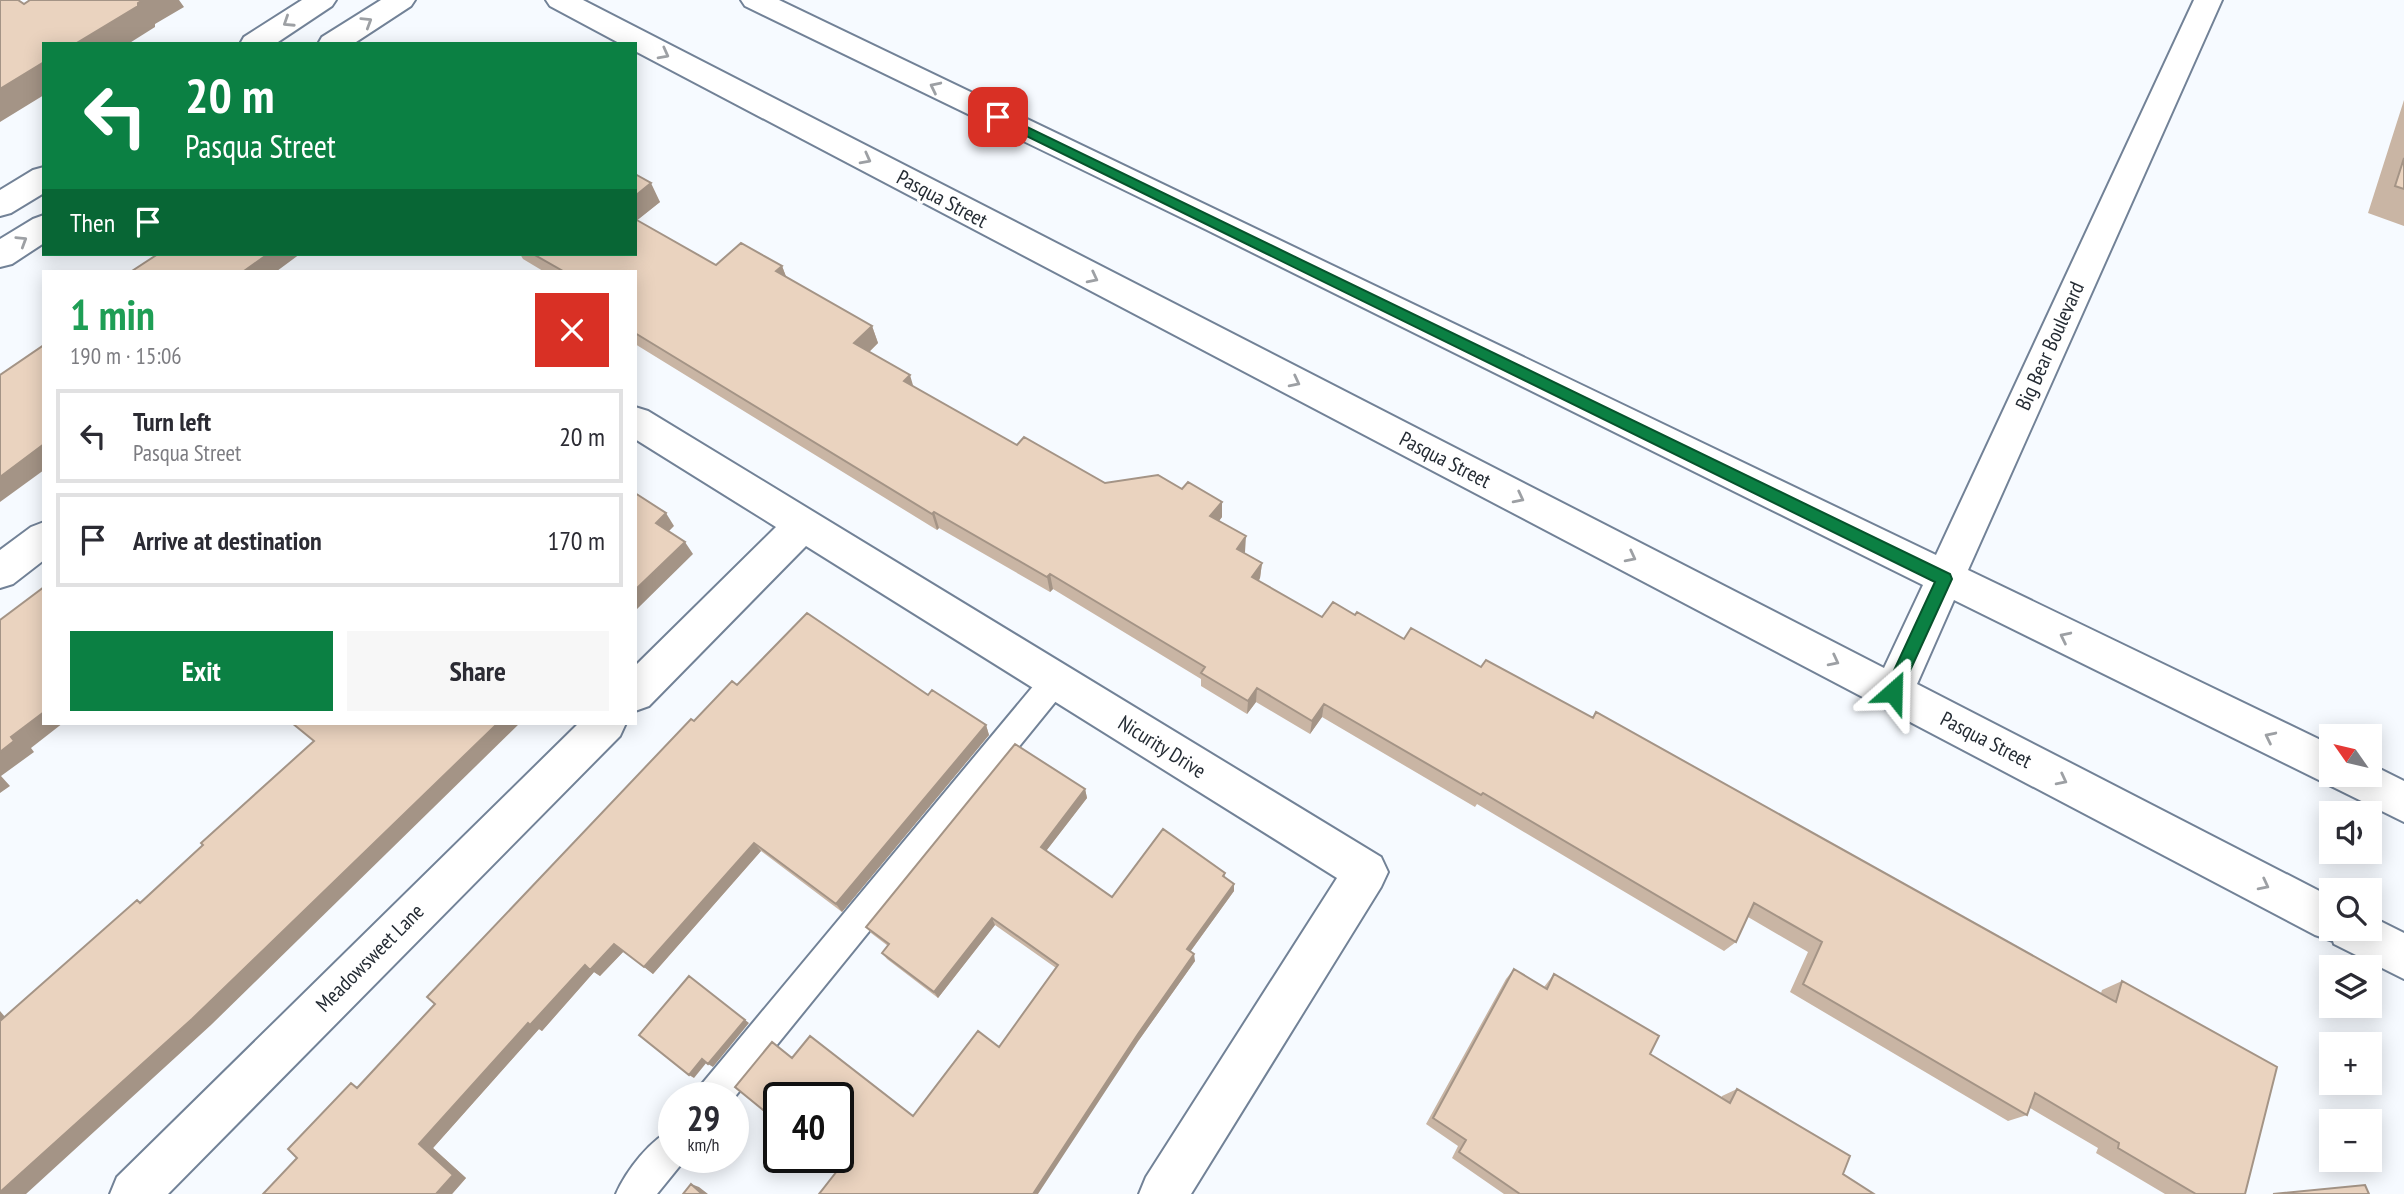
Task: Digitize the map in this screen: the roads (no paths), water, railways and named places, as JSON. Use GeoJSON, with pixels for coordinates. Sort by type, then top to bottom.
{"type":"FeatureCollection","features":[{"type":"Feature","properties":{"kind":"main road"},"geometry":{"type":"LineString","coordinates":[[257,42],[322,0]]}},
{"type":"Feature","properties":{"kind":"main road"},"geometry":{"type":"LineString","coordinates":[[335,42],[401,0]]}},
{"type":"Feature","properties":{"kind":"main road","name":"Pasqua Street"},"geometry":{"type":"LineString","coordinates":[[560,0],[2319,914]]}},
{"type":"Feature","properties":{"kind":"main road"},"geometry":{"type":"LineString","coordinates":[[755,0],[1230,228],[2319,760]]}},
{"type":"Feature","properties":{"kind":"main road","name":"Big Bear Boulevard"},"geometry":{"type":"LineString","coordinates":[[1893,692],[2208,0]]}},
{"type":"Feature","properties":{"kind":"main road"},"geometry":{"type":"LineString","coordinates":[[0,205],[42,179]]}},
{"type":"Feature","properties":{"kind":"main road"},"geometry":{"type":"LineString","coordinates":[[0,254],[42,228]]}},
{"type":"Feature","properties":{"kind":"main road","name":"Nicurity Drive"},"geometry":{"type":"LineString","coordinates":[[637,422],[1366,872],[1163,1194]]}},
{"type":"Feature","properties":{"kind":"main road"},"geometry":{"type":"LineString","coordinates":[[637,691],[804,524]]}},
{"type":"Feature","properties":{"kind":"main road"},"geometry":{"type":"LineString","coordinates":[[0,572],[42,540]]}},
{"type":"Feature","properties":{"kind":"main road","name":"Meadowsweet Lane"},"geometry":{"type":"LineString","coordinates":[[134,1194],[604,725]]}},
{"type":"Feature","properties":{"kind":"main road"},"geometry":{"type":"LineString","coordinates":[[2375,788],[2404,802]]}},
{"type":"Feature","properties":{"kind":"main road"},"geometry":{"type":"LineString","coordinates":[[2373,941],[2404,957]]}},
{"type":"Feature","properties":{"kind":"lane"},"geometry":{"type":"LineString","coordinates":[[725,1082],[1055,681]]}},
{"type":"Feature","properties":{"kind":"lane"},"geometry":{"type":"LineString","coordinates":[[634,1194],[658,1165]]}}]}
